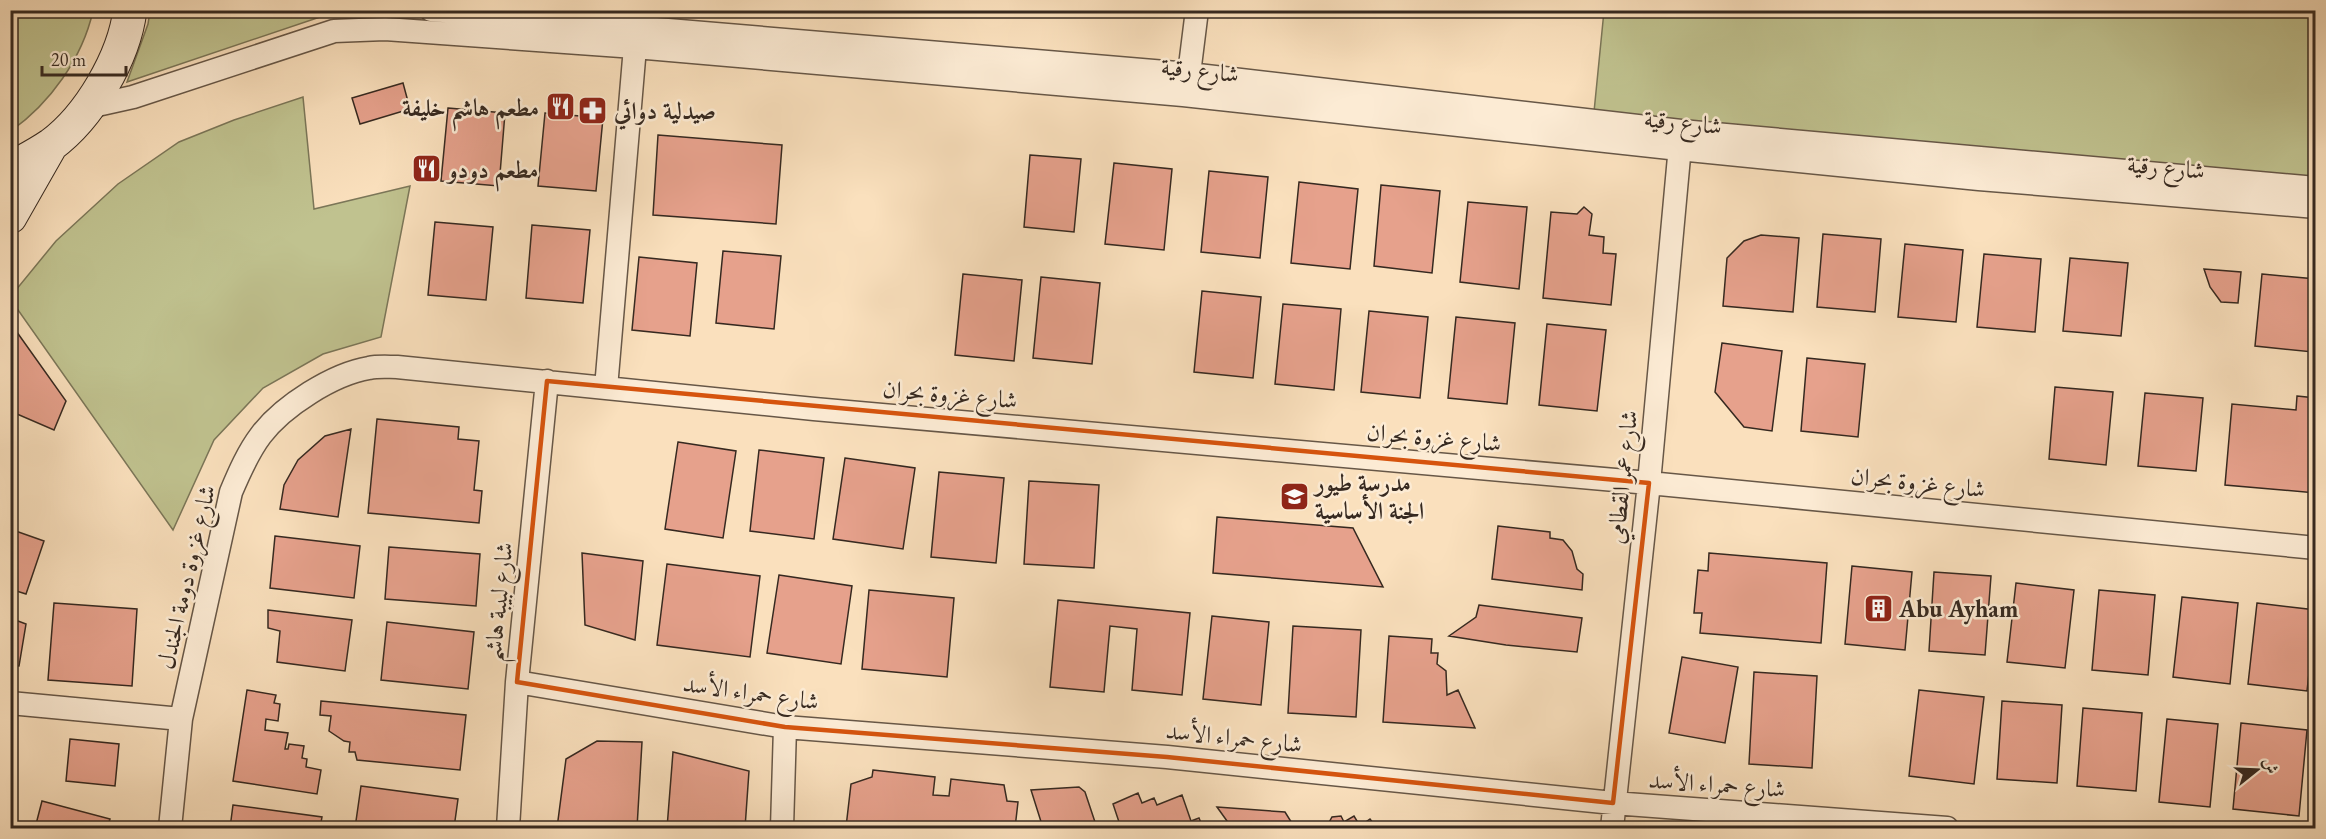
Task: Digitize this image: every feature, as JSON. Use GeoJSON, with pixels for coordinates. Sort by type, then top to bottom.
{"type":"FeatureCollection","features":[{"type":"Feature","properties":{"kind":"main road"},"geometry":{"type":"LineString","coordinates":[[10,169],[51,144],[88,107],[113,66],[130,10]]}},
{"type":"Feature","properties":{"kind":"main road"},"geometry":{"type":"LineString","coordinates":[[10,217],[51,144]]}},
{"type":"Feature","properties":{"kind":"street","name":"شارع رقية"},"geometry":{"type":"LineString","coordinates":[[430,10],[1189,74],[1979,179],[2316,207]]}},
{"type":"Feature","properties":{"kind":"street"},"geometry":{"type":"LineString","coordinates":[[1189,74],[1197,10]]}},
{"type":"Feature","properties":{"kind":"street","name":"شارع رقية"},"geometry":{"type":"LineString","coordinates":[[88,107],[133,97],[334,31],[637,28],[1184,95],[1680,140],[2316,189]]}},
{"type":"Feature","properties":{"kind":"street"},"geometry":{"type":"LineString","coordinates":[[606,388],[637,28]]}},
{"type":"Feature","properties":{"kind":"street","name":"شارع عمر القطامي"},"geometry":{"type":"LineString","coordinates":[[1612,828],[1649,483],[1680,140]]}},
{"type":"Feature","properties":{"kind":"street","name":"شارع غزوة دومة الجندل"},"geometry":{"type":"LineString","coordinates":[[170,828],[182,718],[231,492],[245,460],[261,435],[298,401],[334,380],[368,368],[397,367],[547,381]]}},
{"type":"Feature","properties":{"kind":"street","name":"شارع غزوة بحران"},"geometry":{"type":"LineString","coordinates":[[547,381],[814,409],[1649,483],[2316,548]]}},
{"type":"Feature","properties":{"kind":"street","name":"شارع لبيبة هاشم"},"geometry":{"type":"LineString","coordinates":[[508,828],[518,682],[547,381]]}},
{"type":"Feature","properties":{"kind":"street","name":"شارع حمراء الأسد"},"geometry":{"type":"LineString","coordinates":[[518,682],[785,727],[1167,757],[1613,803],[1947,828]]}},
{"type":"Feature","properties":{"kind":"street"},"geometry":{"type":"LineString","coordinates":[[10,703],[182,718]]}},
{"type":"Feature","properties":{"kind":"street"},"geometry":{"type":"LineString","coordinates":[[782,828],[785,727]]}},
{"type":"Feature","properties":{"kind":"highlighted area"},"geometry":{"type":"Polygon","coordinates":[[[547,381],[1649,483],[1613,803],[1167,757],[785,727],[517,682],[547,381]]]}},
{"type":"Feature","properties":{"kind":"green space"},"geometry":{"type":"Polygon","coordinates":[[[11,10],[93,11],[73,63],[39,107],[11,131],[11,10]]]}},
{"type":"Feature","properties":{"kind":"green space"},"geometry":{"type":"Polygon","coordinates":[[[150,11],[315,11],[323,16],[127,82],[148,24],[150,11]]]}},
{"type":"Feature","properties":{"kind":"green space"},"geometry":{"type":"Polygon","coordinates":[[[1604,11],[2315,11],[2315,179],[1594,112],[1604,11]]]}},
{"type":"Feature","properties":{"kind":"green space"},"geometry":{"type":"Polygon","coordinates":[[[303,97],[314,209],[410,186],[381,337],[323,354],[263,388],[214,440],[173,530],[11,300],[11,296],[56,241],[118,184],[179,142],[234,120],[303,97]]]}},
{"type":"Feature","properties":{"kind":"building"},"geometry":{"type":"Polygon","coordinates":[[[403,83],[410,109],[360,124],[352,98],[403,83]]]}},
{"type":"Feature","properties":{"kind":"building"},"geometry":{"type":"Polygon","coordinates":[[[448,108],[505,113],[499,186],[441,181],[448,108]]]}},
{"type":"Feature","properties":{"kind":"building"},"geometry":{"type":"Polygon","coordinates":[[[545,113],[603,118],[596,191],[538,186],[545,113]]]}},
{"type":"Feature","properties":{"kind":"building"},"geometry":{"type":"Polygon","coordinates":[[[658,135],[782,145],[776,224],[653,215],[658,135]]]}},
{"type":"Feature","properties":{"kind":"building"},"geometry":{"type":"Polygon","coordinates":[[[1030,155],[1081,159],[1074,232],[1024,227],[1030,155]]]}},
{"type":"Feature","properties":{"kind":"building"},"geometry":{"type":"Polygon","coordinates":[[[1114,163],[1172,169],[1164,250],[1105,244],[1114,163]]]}},
{"type":"Feature","properties":{"kind":"building"},"geometry":{"type":"Polygon","coordinates":[[[1209,171],[1268,177],[1260,258],[1201,252],[1209,171]]]}},
{"type":"Feature","properties":{"kind":"building"},"geometry":{"type":"Polygon","coordinates":[[[1299,182],[1358,189],[1350,269],[1291,263],[1299,182]]]}},
{"type":"Feature","properties":{"kind":"building"},"geometry":{"type":"Polygon","coordinates":[[[1381,185],[1440,191],[1432,273],[1374,266],[1381,185]]]}},
{"type":"Feature","properties":{"kind":"building"},"geometry":{"type":"Polygon","coordinates":[[[1468,202],[1527,207],[1519,289],[1460,282],[1468,202]]]}},
{"type":"Feature","properties":{"kind":"building"},"geometry":{"type":"Polygon","coordinates":[[[1584,207],[1592,214],[1589,235],[1604,237],[1603,253],[1616,254],[1611,305],[1543,298],[1551,212],[1577,214],[1584,207]]]}},
{"type":"Feature","properties":{"kind":"building"},"geometry":{"type":"Polygon","coordinates":[[[435,222],[493,227],[486,300],[428,295],[435,222]]]}},
{"type":"Feature","properties":{"kind":"building"},"geometry":{"type":"Polygon","coordinates":[[[532,225],[590,230],[583,303],[526,298],[532,225]]]}},
{"type":"Feature","properties":{"kind":"building"},"geometry":{"type":"Polygon","coordinates":[[[1823,234],[1881,239],[1875,312],[1817,307],[1823,234]]]}},
{"type":"Feature","properties":{"kind":"building"},"geometry":{"type":"Polygon","coordinates":[[[1761,235],[1799,238],[1793,312],[1723,306],[1727,258],[1744,241],[1761,235]]]}},
{"type":"Feature","properties":{"kind":"building"},"geometry":{"type":"Polygon","coordinates":[[[1905,244],[1963,250],[1956,322],[1898,317],[1905,244]]]}},
{"type":"Feature","properties":{"kind":"building"},"geometry":{"type":"Polygon","coordinates":[[[723,251],[781,256],[774,329],[716,323],[723,251]]]}},
{"type":"Feature","properties":{"kind":"building"},"geometry":{"type":"Polygon","coordinates":[[[1984,254],[2041,259],[2035,332],[1977,327],[1984,254]]]}},
{"type":"Feature","properties":{"kind":"building"},"geometry":{"type":"Polygon","coordinates":[[[639,257],[697,263],[690,336],[632,330],[639,257]]]}},
{"type":"Feature","properties":{"kind":"building"},"geometry":{"type":"Polygon","coordinates":[[[2070,258],[2128,263],[2121,336],[2063,331],[2070,258]]]}},
{"type":"Feature","properties":{"kind":"building"},"geometry":{"type":"Polygon","coordinates":[[[2204,269],[2241,272],[2238,303],[2221,302],[2210,287],[2204,269]]]}},
{"type":"Feature","properties":{"kind":"building"},"geometry":{"type":"Polygon","coordinates":[[[963,274],[1022,280],[1014,361],[955,355],[963,274]]]}},
{"type":"Feature","properties":{"kind":"building"},"geometry":{"type":"Polygon","coordinates":[[[2262,274],[2316,279],[2313,352],[2255,346],[2262,274]]]}},
{"type":"Feature","properties":{"kind":"building"},"geometry":{"type":"Polygon","coordinates":[[[1041,277],[1100,283],[1092,364],[1033,358],[1041,277]]]}},
{"type":"Feature","properties":{"kind":"building"},"geometry":{"type":"Polygon","coordinates":[[[1202,291],[1261,297],[1253,378],[1194,372],[1202,291]]]}},
{"type":"Feature","properties":{"kind":"building"},"geometry":{"type":"Polygon","coordinates":[[[1283,304],[1341,309],[1334,390],[1275,384],[1283,304]]]}},
{"type":"Feature","properties":{"kind":"building"},"geometry":{"type":"Polygon","coordinates":[[[1369,311],[1428,317],[1420,398],[1361,392],[1369,311]]]}},
{"type":"Feature","properties":{"kind":"building"},"geometry":{"type":"Polygon","coordinates":[[[1456,317],[1515,323],[1507,404],[1448,398],[1456,317]]]}},
{"type":"Feature","properties":{"kind":"building"},"geometry":{"type":"Polygon","coordinates":[[[1547,324],[1606,330],[1597,411],[1539,405],[1547,324]]]}},
{"type":"Feature","properties":{"kind":"building"},"geometry":{"type":"Polygon","coordinates":[[[14,328],[66,401],[54,430],[10,411],[10,338],[14,328]]]}},
{"type":"Feature","properties":{"kind":"building"},"geometry":{"type":"Polygon","coordinates":[[[1722,343],[1782,351],[1772,431],[1744,427],[1715,392],[1722,343]]]}},
{"type":"Feature","properties":{"kind":"building"},"geometry":{"type":"Polygon","coordinates":[[[1807,358],[1865,364],[1858,437],[1801,431],[1807,358]]]}},
{"type":"Feature","properties":{"kind":"building"},"geometry":{"type":"Polygon","coordinates":[[[2055,387],[2113,392],[2106,465],[2049,459],[2055,387]]]}},
{"type":"Feature","properties":{"kind":"building"},"geometry":{"type":"Polygon","coordinates":[[[2145,393],[2203,398],[2196,471],[2138,466],[2145,393]]]}},
{"type":"Feature","properties":{"kind":"building"},"geometry":{"type":"Polygon","coordinates":[[[2297,396],[2316,398],[2316,493],[2225,485],[2232,404],[2296,410],[2297,396]]]}},
{"type":"Feature","properties":{"kind":"building"},"geometry":{"type":"Polygon","coordinates":[[[377,419],[459,427],[458,439],[479,441],[474,490],[482,491],[479,523],[368,513],[377,419]]]}},
{"type":"Feature","properties":{"kind":"building"},"geometry":{"type":"Polygon","coordinates":[[[351,429],[338,517],[280,509],[284,485],[298,460],[325,436],[351,429]]]}},
{"type":"Feature","properties":{"kind":"building"},"geometry":{"type":"Polygon","coordinates":[[[678,442],[736,451],[723,538],[665,529],[678,442]]]}},
{"type":"Feature","properties":{"kind":"building"},"geometry":{"type":"Polygon","coordinates":[[[759,450],[824,458],[814,539],[750,531],[759,450]]]}},
{"type":"Feature","properties":{"kind":"building"},"geometry":{"type":"Polygon","coordinates":[[[845,458],[915,468],[903,549],[833,539],[845,458]]]}},
{"type":"Feature","properties":{"kind":"building"},"geometry":{"type":"Polygon","coordinates":[[[939,472],[1004,478],[996,563],[931,557],[939,472]]]}},
{"type":"Feature","properties":{"kind":"building"},"geometry":{"type":"Polygon","coordinates":[[[1029,481],[1099,485],[1094,568],[1024,564],[1029,481]]]}},
{"type":"Feature","properties":{"kind":"building"},"geometry":{"type":"Polygon","coordinates":[[[1217,517],[1353,528],[1383,587],[1213,573],[1217,517]]]}},
{"type":"Feature","properties":{"kind":"building"},"geometry":{"type":"Polygon","coordinates":[[[1498,526],[1550,532],[1550,538],[1563,540],[1572,551],[1577,569],[1583,574],[1582,590],[1492,579],[1498,526]]]}},
{"type":"Feature","properties":{"kind":"building"},"geometry":{"type":"Polygon","coordinates":[[[10,529],[44,541],[26,594],[10,589],[10,529]]]}},
{"type":"Feature","properties":{"kind":"building"},"geometry":{"type":"Polygon","coordinates":[[[275,536],[360,546],[354,598],[270,588],[275,536]]]}},
{"type":"Feature","properties":{"kind":"building"},"geometry":{"type":"Polygon","coordinates":[[[389,547],[480,554],[476,606],[385,599],[389,547]]]}},
{"type":"Feature","properties":{"kind":"building"},"geometry":{"type":"Polygon","coordinates":[[[582,553],[643,561],[635,640],[585,625],[582,553]]]}},
{"type":"Feature","properties":{"kind":"building"},"geometry":{"type":"Polygon","coordinates":[[[1709,553],[1827,563],[1821,643],[1700,633],[1702,613],[1694,613],[1698,570],[1708,571],[1709,553]]]}},
{"type":"Feature","properties":{"kind":"building"},"geometry":{"type":"Polygon","coordinates":[[[667,564],[760,576],[750,657],[657,645],[667,564]]]}},
{"type":"Feature","properties":{"kind":"building","name":"Abu Ayham"},"geometry":{"type":"Polygon","coordinates":[[[1852,566],[1912,572],[1905,650],[1845,644],[1852,566]]]}},
{"type":"Feature","properties":{"kind":"building","name":"Abu Ayham"},"geometry":{"type":"Polygon","coordinates":[[[1852,566],[1912,572],[1905,650],[1845,644],[1852,566]]]}},
{"type":"Feature","properties":{"kind":"building"},"geometry":{"type":"Polygon","coordinates":[[[1934,572],[1991,576],[1985,655],[1929,651],[1934,572]]]}},
{"type":"Feature","properties":{"kind":"building"},"geometry":{"type":"Polygon","coordinates":[[[779,575],[852,586],[841,664],[767,653],[779,575]]]}},
{"type":"Feature","properties":{"kind":"building"},"geometry":{"type":"Polygon","coordinates":[[[2016,583],[2074,590],[2065,668],[2007,662],[2016,583]]]}},
{"type":"Feature","properties":{"kind":"building"},"geometry":{"type":"Polygon","coordinates":[[[869,590],[954,598],[947,677],[862,669],[869,590]]]}},
{"type":"Feature","properties":{"kind":"building"},"geometry":{"type":"Polygon","coordinates":[[[2099,590],[2155,595],[2148,675],[2092,670],[2099,590]]]}},
{"type":"Feature","properties":{"kind":"building"},"geometry":{"type":"Polygon","coordinates":[[[2182,597],[2238,603],[2230,684],[2173,677],[2182,597]]]}},
{"type":"Feature","properties":{"kind":"building"},"geometry":{"type":"Polygon","coordinates":[[[1058,600],[1190,613],[1182,695],[1132,690],[1137,629],[1110,626],[1104,692],[1050,687],[1058,600]]]}},
{"type":"Feature","properties":{"kind":"building"},"geometry":{"type":"Polygon","coordinates":[[[54,603],[137,609],[132,686],[48,680],[54,603]]]}},
{"type":"Feature","properties":{"kind":"building"},"geometry":{"type":"Polygon","coordinates":[[[2257,603],[2316,610],[2307,691],[2248,684],[2257,603]]]}},
{"type":"Feature","properties":{"kind":"building"},"geometry":{"type":"Polygon","coordinates":[[[1479,605],[1582,618],[1577,652],[1506,645],[1449,636],[1476,617],[1479,605]]]}},
{"type":"Feature","properties":{"kind":"building"},"geometry":{"type":"Polygon","coordinates":[[[268,610],[352,620],[345,671],[277,662],[280,631],[268,628],[268,610]]]}},
{"type":"Feature","properties":{"kind":"building"},"geometry":{"type":"Polygon","coordinates":[[[1212,616],[1269,622],[1261,705],[1203,699],[1212,616]]]}},
{"type":"Feature","properties":{"kind":"building"},"geometry":{"type":"Polygon","coordinates":[[[10,618],[26,624],[19,666],[10,665],[10,618]]]}},
{"type":"Feature","properties":{"kind":"building"},"geometry":{"type":"Polygon","coordinates":[[[387,622],[474,632],[468,689],[381,680],[387,622]]]}},
{"type":"Feature","properties":{"kind":"building"},"geometry":{"type":"Polygon","coordinates":[[[1293,626],[1361,630],[1356,717],[1288,713],[1293,626]]]}},
{"type":"Feature","properties":{"kind":"building"},"geometry":{"type":"Polygon","coordinates":[[[1389,636],[1432,639],[1431,653],[1438,653],[1437,664],[1446,671],[1447,695],[1458,690],[1475,728],[1383,722],[1389,636]]]}},
{"type":"Feature","properties":{"kind":"building"},"geometry":{"type":"Polygon","coordinates":[[[1682,657],[1738,667],[1725,743],[1669,733],[1682,657]]]}},
{"type":"Feature","properties":{"kind":"building"},"geometry":{"type":"Polygon","coordinates":[[[1754,672],[1817,676],[1812,768],[1749,764],[1754,672]]]}},
{"type":"Feature","properties":{"kind":"building"},"geometry":{"type":"Polygon","coordinates":[[[247,690],[276,695],[274,703],[280,704],[278,721],[266,719],[265,730],[288,733],[285,749],[288,749],[289,744],[304,746],[302,758],[307,759],[306,767],[321,770],[317,794],[233,781],[247,690]]]}},
{"type":"Feature","properties":{"kind":"building"},"geometry":{"type":"Polygon","coordinates":[[[1919,690],[1984,697],[1974,784],[1909,776],[1919,690]]]}},
{"type":"Feature","properties":{"kind":"building"},"geometry":{"type":"Polygon","coordinates":[[[321,701],[466,715],[460,770],[357,760],[355,752],[349,752],[350,742],[344,741],[329,731],[331,716],[320,715],[321,701]]]}},
{"type":"Feature","properties":{"kind":"building"},"geometry":{"type":"Polygon","coordinates":[[[2002,701],[2062,705],[2057,783],[1997,779],[2002,701]]]}},
{"type":"Feature","properties":{"kind":"building"},"geometry":{"type":"Polygon","coordinates":[[[2083,708],[2142,713],[2136,791],[2077,786],[2083,708]]]}},
{"type":"Feature","properties":{"kind":"building"},"geometry":{"type":"Polygon","coordinates":[[[2167,719],[2218,724],[2210,807],[2159,802],[2167,719]]]}},
{"type":"Feature","properties":{"kind":"building"},"geometry":{"type":"Polygon","coordinates":[[[2241,723],[2307,730],[2299,816],[2233,809],[2241,723]]]}},
{"type":"Feature","properties":{"kind":"building"},"geometry":{"type":"Polygon","coordinates":[[[70,739],[119,744],[115,786],[66,781],[70,739]]]}},
{"type":"Feature","properties":{"kind":"building"},"geometry":{"type":"Polygon","coordinates":[[[597,741],[642,742],[637,828],[557,828],[566,759],[597,741]]]}},
{"type":"Feature","properties":{"kind":"building"},"geometry":{"type":"Polygon","coordinates":[[[673,752],[749,771],[745,828],[667,828],[673,752]]]}},
{"type":"Feature","properties":{"kind":"building"},"geometry":{"type":"Polygon","coordinates":[[[873,770],[935,777],[933,795],[949,796],[951,779],[1004,785],[1007,801],[1018,802],[1015,828],[846,827],[851,784],[872,777],[873,770]]]}},
{"type":"Feature","properties":{"kind":"building"},"geometry":{"type":"Polygon","coordinates":[[[361,786],[458,799],[454,828],[355,828],[361,786]]]}},
{"type":"Feature","properties":{"kind":"building"},"geometry":{"type":"Polygon","coordinates":[[[1079,787],[1085,792],[1097,828],[1043,828],[1031,790],[1079,787]]]}},
{"type":"Feature","properties":{"kind":"building"},"geometry":{"type":"Polygon","coordinates":[[[1138,793],[1142,803],[1154,798],[1157,805],[1182,795],[1191,821],[1199,818],[1203,828],[1121,828],[1113,804],[1138,793]]]}},
{"type":"Feature","properties":{"kind":"building"},"geometry":{"type":"Polygon","coordinates":[[[42,801],[110,819],[107,828],[35,828],[42,801]]]}},
{"type":"Feature","properties":{"kind":"building"},"geometry":{"type":"Polygon","coordinates":[[[233,805],[322,817],[320,828],[230,828],[233,805]]]}},
{"type":"Feature","properties":{"kind":"building"},"geometry":{"type":"Polygon","coordinates":[[[1217,807],[1285,812],[1295,828],[1232,828],[1217,807]]]}},
{"type":"Feature","properties":{"kind":"building"},"geometry":{"type":"Polygon","coordinates":[[[1341,816],[1344,822],[1354,816],[1360,826],[1370,819],[1377,828],[1329,828],[1327,826],[1332,817],[1341,816]]]}},
{"type":"Feature","properties":{"kind":"place","name":"مطعم هاشم خليفة"},"geometry":{"type":"Point","coordinates":[560,107]}},
{"type":"Feature","properties":{"kind":"place","name":"صيدلية دوائي"},"geometry":{"type":"Point","coordinates":[593,110]}},
{"type":"Feature","properties":{"kind":"place","name":"مطعم دودو"},"geometry":{"type":"Point","coordinates":[427,169]}},
{"type":"Feature","properties":{"kind":"place","name":"مدرسة طيور الجنة الأساسية"},"geometry":{"type":"Point","coordinates":[1294,496]}},
{"type":"Feature","properties":{"kind":"place","name":"Abu Ayham"},"geometry":{"type":"Point","coordinates":[1878,608]}}]}
